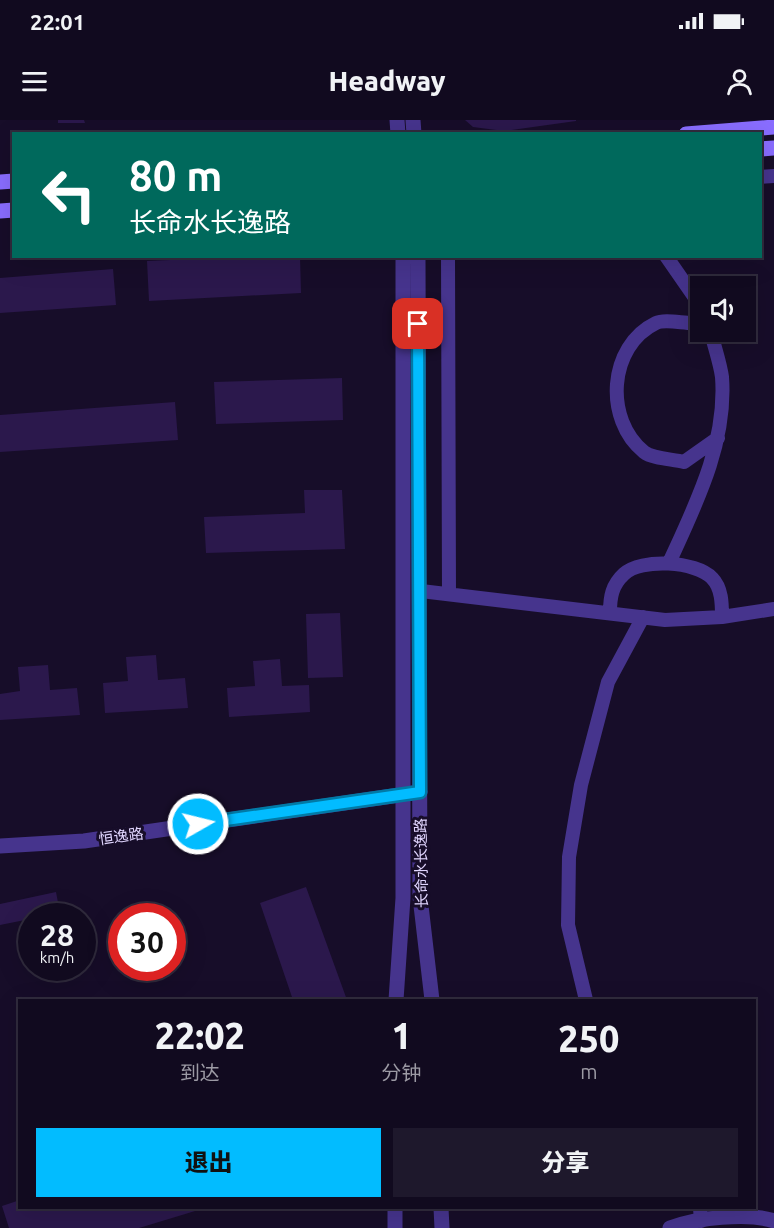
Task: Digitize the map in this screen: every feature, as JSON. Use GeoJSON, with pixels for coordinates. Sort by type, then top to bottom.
{"type":"FeatureCollection","features":[{"type":"Feature","properties":{"kind":"main road"},"geometry":{"type":"LineString","coordinates":[[711,132],[774,127]]}},
{"type":"Feature","properties":{"kind":"street","name":"长命水长逸路"},"geometry":{"type":"LineString","coordinates":[[396,999],[403,898],[403,258]]}},
{"type":"Feature","properties":{"kind":"street","name":"长命水长逸路"},"geometry":{"type":"LineString","coordinates":[[418,258],[421,591],[420,897],[432,999]]}},
{"type":"Feature","properties":{"kind":"street"},"geometry":{"type":"LineString","coordinates":[[448,258],[449,594]]}},
{"type":"Feature","properties":{"kind":"street"},"geometry":{"type":"LineString","coordinates":[[667,258],[690,291]]}},
{"type":"Feature","properties":{"kind":"street"},"geometry":{"type":"LineString","coordinates":[[690,323],[658,322],[632,339],[618,373],[616,404],[626,433],[646,454],[684,462],[718,438]]}},
{"type":"Feature","properties":{"kind":"street"},"geometry":{"type":"LineString","coordinates":[[669,563],[698,501],[718,438],[722,376],[713,342]]}},
{"type":"Feature","properties":{"kind":"street"},"geometry":{"type":"LineString","coordinates":[[610,612],[611,593],[625,573],[643,566],[669,563],[695,567],[712,578],[722,596],[722,617]]}},
{"type":"Feature","properties":{"kind":"street"},"geometry":{"type":"LineString","coordinates":[[421,591],[665,620],[722,617],[774,609]]}},
{"type":"Feature","properties":{"kind":"street"},"geometry":{"type":"LineString","coordinates":[[586,999],[568,925],[569,857],[581,785],[608,682],[643,617]]}},
{"type":"Feature","properties":{"kind":"street","name":"恒逸路"},"geometry":{"type":"LineString","coordinates":[[0,846],[84,841],[420,792]]}},
{"type":"Feature","properties":{"kind":"street"},"geometry":{"type":"LineString","coordinates":[[395,1209],[395,1228]]}},
{"type":"Feature","properties":{"kind":"street"},"geometry":{"type":"LineString","coordinates":[[441,1209],[442,1228]]}},
{"type":"Feature","properties":{"kind":"street"},"geometry":{"type":"LineString","coordinates":[[670,1228],[700,1214],[760,1216],[774,1221]]}},
{"type":"Feature","properties":{"kind":"building"},"geometry":{"type":"Polygon","coordinates":[[[58,120],[84,120],[85,123],[58,123],[58,120]]]}},
{"type":"Feature","properties":{"kind":"building"},"geometry":{"type":"Polygon","coordinates":[[[465,120],[576,121],[504,131],[473,127],[465,120]]]}},
{"type":"Feature","properties":{"kind":"building"},"geometry":{"type":"Polygon","coordinates":[[[300,258],[301,293],[149,301],[147,261],[300,258]]]}},
{"type":"Feature","properties":{"kind":"building"},"geometry":{"type":"Polygon","coordinates":[[[113,269],[116,305],[0,313],[0,278],[113,269]]]}},
{"type":"Feature","properties":{"kind":"building"},"geometry":{"type":"Polygon","coordinates":[[[342,378],[343,420],[216,424],[214,382],[342,378]]]}},
{"type":"Feature","properties":{"kind":"building"},"geometry":{"type":"Polygon","coordinates":[[[175,402],[178,440],[0,452],[0,415],[175,402]]]}},
{"type":"Feature","properties":{"kind":"building"},"geometry":{"type":"Polygon","coordinates":[[[304,490],[342,490],[345,549],[206,553],[204,517],[305,513],[304,490]]]}},
{"type":"Feature","properties":{"kind":"building"},"geometry":{"type":"Polygon","coordinates":[[[340,613],[343,677],[308,678],[306,614],[340,613]]]}},
{"type":"Feature","properties":{"kind":"building"},"geometry":{"type":"Polygon","coordinates":[[[156,655],[158,680],[185,678],[188,708],[105,713],[103,683],[128,681],[126,657],[156,655]]]}},
{"type":"Feature","properties":{"kind":"building"},"geometry":{"type":"Polygon","coordinates":[[[280,659],[282,686],[309,685],[310,712],[229,717],[227,688],[255,686],[253,661],[280,659]]]}},
{"type":"Feature","properties":{"kind":"building"},"geometry":{"type":"Polygon","coordinates":[[[48,665],[50,690],[77,688],[80,715],[0,720],[0,694],[20,691],[18,667],[48,665]]]}},
{"type":"Feature","properties":{"kind":"building"},"geometry":{"type":"Polygon","coordinates":[[[306,887],[347,999],[293,999],[260,903],[306,887]]]}},
{"type":"Feature","properties":{"kind":"building"},"geometry":{"type":"Polygon","coordinates":[[[56,892],[58,903],[18,903],[18,921],[0,925],[0,904],[56,892]]]}},
{"type":"Feature","properties":{"kind":"building"},"geometry":{"type":"Polygon","coordinates":[[[18,1201],[18,1209],[202,1209],[139,1228],[9,1228],[2,1206],[18,1201]]]}},
{"type":"Feature","properties":{"kind":"route"},"geometry":{"type":"LineString","coordinates":[[198,824],[420,792],[421,591],[418,324]]}}]}
